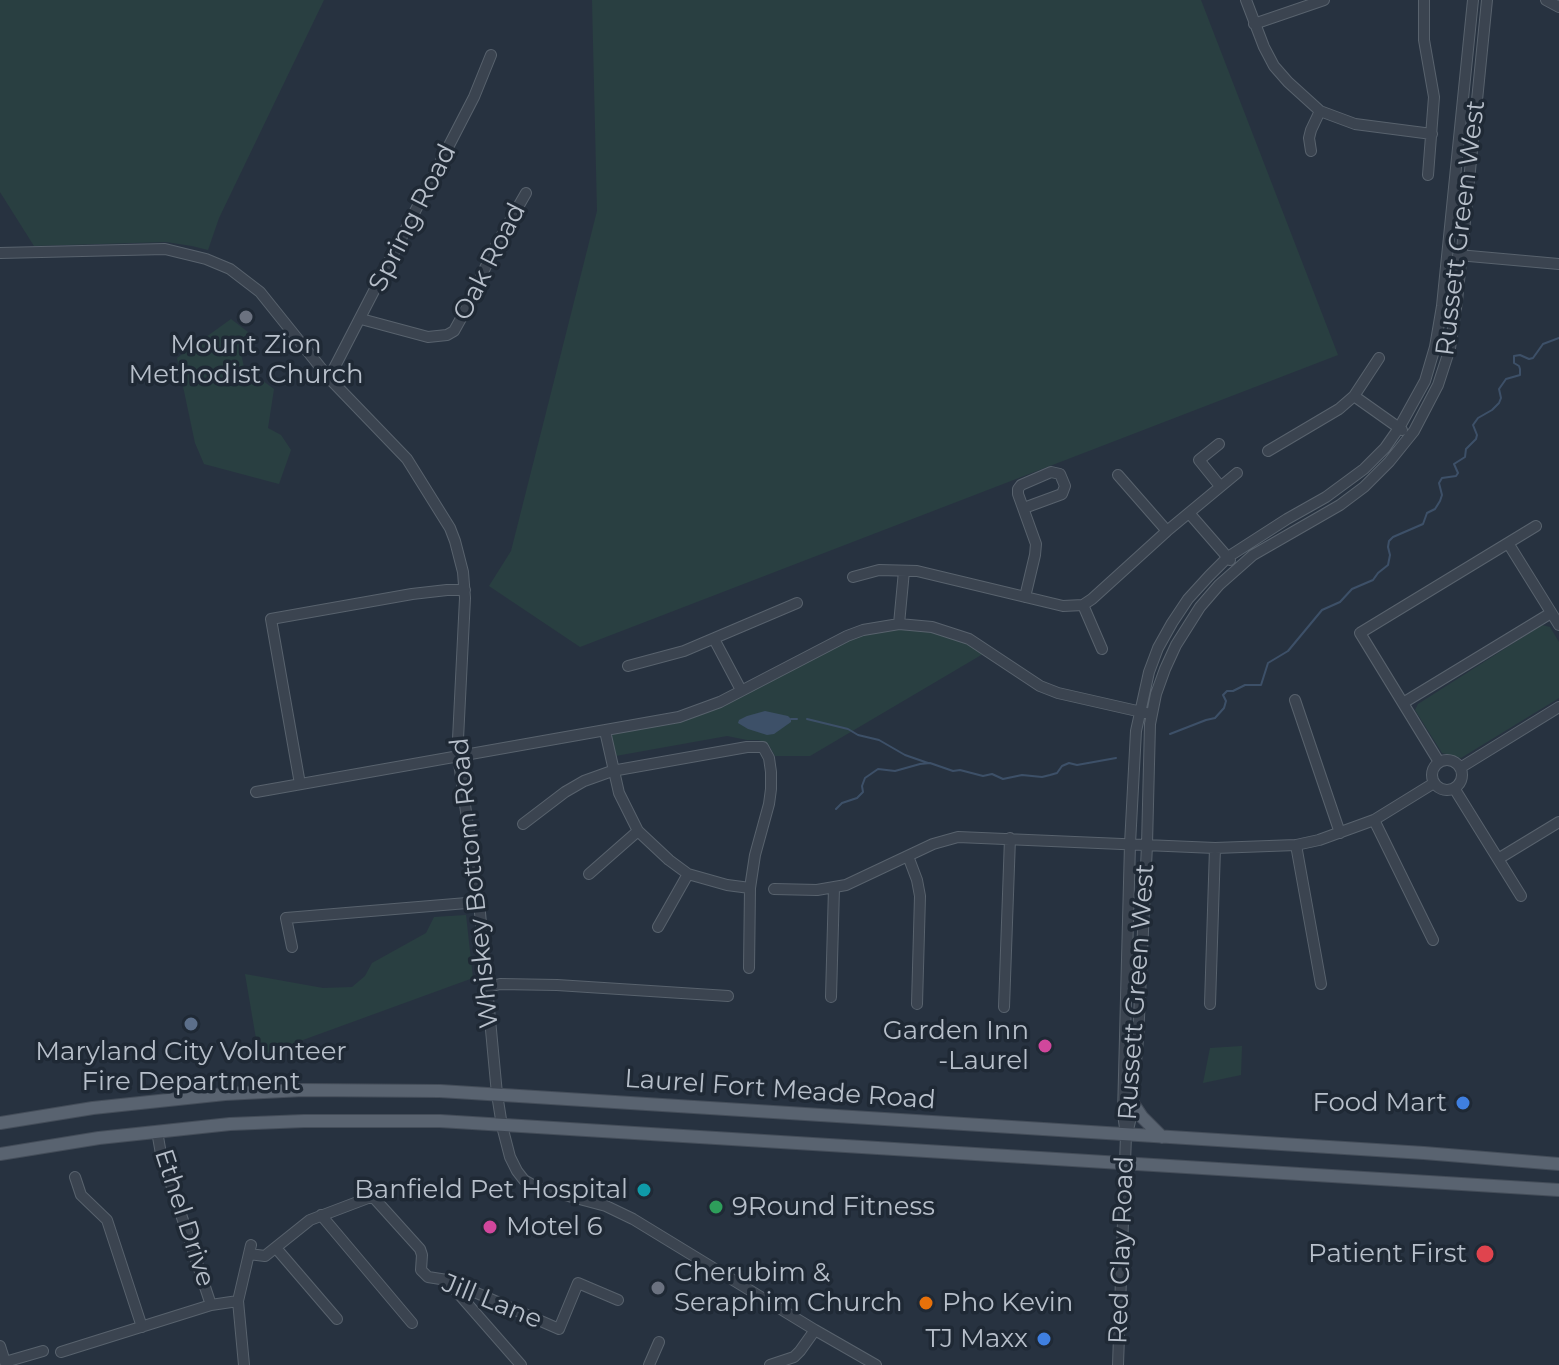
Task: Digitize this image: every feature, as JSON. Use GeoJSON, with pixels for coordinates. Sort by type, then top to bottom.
{"type":"FeatureCollection","features":[{"type":"Feature","properties":{"kind":"main road","name":"Laurel Fort Meade Road"},"geometry":{"type":"LineString","coordinates":[[0,1123],[93,1108],[225,1094],[374,1089],[736,1108],[1559,1164]]}},
{"type":"Feature","properties":{"kind":"main road"},"geometry":{"type":"LineString","coordinates":[[1132,1102],[1162,1137]]}},
{"type":"Feature","properties":{"kind":"main road","name":"Laurel Fort Meade Road"},"geometry":{"type":"LineString","coordinates":[[0,1154],[99,1138],[230,1124],[440,1121],[1559,1190]]}},
{"type":"Feature","properties":{"kind":"street"},"geometry":{"type":"LineString","coordinates":[[1246,0],[1274,66],[1320,111],[1355,124],[1432,134]]}},
{"type":"Feature","properties":{"kind":"street"},"geometry":{"type":"LineString","coordinates":[[1254,24],[1324,0]]}},
{"type":"Feature","properties":{"kind":"street"},"geometry":{"type":"LineString","coordinates":[[1424,0],[1424,40],[1434,97],[1428,175]]}},
{"type":"Feature","properties":{"kind":"street","name":"Russett Green West"},"geometry":{"type":"LineString","coordinates":[[1126,1135],[1123,1114],[1130,844],[1139,712],[1149,672],[1158,648],[1188,599],[1228,557],[1347,483],[1385,448],[1425,381],[1439,330],[1473,0]]}},
{"type":"Feature","properties":{"kind":"street","name":"Russett Green West"},"geometry":{"type":"LineString","coordinates":[[1126,1135],[1131,1117],[1141,994],[1152,714],[1165,669],[1200,607],[1219,585],[1253,555],[1340,505],[1364,487],[1410,436],[1438,385],[1453,334],[1487,0]]}},
{"type":"Feature","properties":{"kind":"street"},"geometry":{"type":"LineString","coordinates":[[1546,0],[1559,5]]}},
{"type":"Feature","properties":{"kind":"street","name":"Spring Road"},"geometry":{"type":"LineString","coordinates":[[329,378],[474,97],[491,55]]}},
{"type":"Feature","properties":{"kind":"street"},"geometry":{"type":"LineString","coordinates":[[1311,151],[1309,138],[1320,111]]}},
{"type":"Feature","properties":{"kind":"street","name":"Oak Road"},"geometry":{"type":"LineString","coordinates":[[361,319],[428,337],[454,331],[494,249],[526,193]]}},
{"type":"Feature","properties":{"kind":"street","name":"Whiskey Bottom Road"},"geometry":{"type":"LineString","coordinates":[[0,253],[150,248],[177,251],[230,269],[260,292],[329,378],[398,448],[434,500],[455,541],[463,572],[465,590],[458,756],[479,902],[497,1094],[510,1157],[517,1171],[524,1180],[538,1188],[620,1212],[876,1365]]}},
{"type":"Feature","properties":{"kind":"street"},"geometry":{"type":"LineString","coordinates":[[1448,254],[1559,264]]}},
{"type":"Feature","properties":{"kind":"street"},"geometry":{"type":"LineString","coordinates":[[1268,451],[1322,421],[1354,396],[1379,358]]}},
{"type":"Feature","properties":{"kind":"street"},"geometry":{"type":"LineString","coordinates":[[1354,396],[1410,436]]}},
{"type":"Feature","properties":{"kind":"street"},"geometry":{"type":"LineString","coordinates":[[1219,444],[1199,460],[1220,486]]}},
{"type":"Feature","properties":{"kind":"street"},"geometry":{"type":"LineString","coordinates":[[1024,508],[1062,494],[1065,486],[1060,474],[1051,472],[1021,485],[1018,494],[1036,544],[1025,597]]}},
{"type":"Feature","properties":{"kind":"street"},"geometry":{"type":"LineString","coordinates":[[853,577],[879,570],[933,574],[1063,606],[1083,605],[1237,473]]}},
{"type":"Feature","properties":{"kind":"street"},"geometry":{"type":"LineString","coordinates":[[1118,475],[1167,531]]}},
{"type":"Feature","properties":{"kind":"street"},"geometry":{"type":"LineString","coordinates":[[1189,513],[1236,568]]}},
{"type":"Feature","properties":{"kind":"street"},"geometry":{"type":"LineString","coordinates":[[1439,762],[1360,633],[1536,526]]}},
{"type":"Feature","properties":{"kind":"street"},"geometry":{"type":"LineString","coordinates":[[1508,543],[1559,625]]}},
{"type":"Feature","properties":{"kind":"street"},"geometry":{"type":"LineString","coordinates":[[899,624],[904,571]]}},
{"type":"Feature","properties":{"kind":"street"},"geometry":{"type":"LineString","coordinates":[[300,784],[271,619],[412,594],[465,590]]}},
{"type":"Feature","properties":{"kind":"street"},"geometry":{"type":"LineString","coordinates":[[628,666],[684,651],[797,603]]}},
{"type":"Feature","properties":{"kind":"street"},"geometry":{"type":"LineString","coordinates":[[1083,605],[1102,649]]}},
{"type":"Feature","properties":{"kind":"street"},"geometry":{"type":"LineString","coordinates":[[1403,703],[1551,613]]}},
{"type":"Feature","properties":{"kind":"street"},"geometry":{"type":"LineString","coordinates":[[256,792],[679,717],[708,706],[847,636],[899,624],[932,627],[969,639],[1040,686],[1058,693],[1152,714]]}},
{"type":"Feature","properties":{"kind":"street"},"geometry":{"type":"LineString","coordinates":[[714,639],[741,690]]}},
{"type":"Feature","properties":{"kind":"street"},"geometry":{"type":"LineString","coordinates":[[1295,700],[1340,833]]}},
{"type":"Feature","properties":{"kind":"street"},"geometry":{"type":"LineString","coordinates":[[1460,768],[1559,707]]}},
{"type":"Feature","properties":{"kind":"street"},"geometry":{"type":"LineString","coordinates":[[605,731],[619,793],[638,831],[688,874],[750,888]]}},
{"type":"Feature","properties":{"kind":"street"},"geometry":{"type":"LineString","coordinates":[[523,824],[565,792],[612,771],[747,747],[763,747],[769,758],[771,789],[750,888],[749,968]]}},
{"type":"Feature","properties":{"kind":"street"},"geometry":{"type":"LineString","coordinates":[[1453,761],[1460,768],[1461,777],[1454,788],[1445,790],[1434,783],[1432,774],[1439,762],[1453,761]]}},
{"type":"Feature","properties":{"kind":"street"},"geometry":{"type":"LineString","coordinates":[[774,889],[846,885],[933,844],[958,837],[1215,848],[1296,845],[1374,820],[1434,783]]}},
{"type":"Feature","properties":{"kind":"street"},"geometry":{"type":"LineString","coordinates":[[1454,788],[1521,896]]}},
{"type":"Feature","properties":{"kind":"street"},"geometry":{"type":"LineString","coordinates":[[1374,820],[1433,940]]}},
{"type":"Feature","properties":{"kind":"street"},"geometry":{"type":"LineString","coordinates":[[1498,859],[1559,822]]}},
{"type":"Feature","properties":{"kind":"street"},"geometry":{"type":"LineString","coordinates":[[589,874],[638,831]]}},
{"type":"Feature","properties":{"kind":"street"},"geometry":{"type":"LineString","coordinates":[[1004,1007],[1010,838]]}},
{"type":"Feature","properties":{"kind":"street"},"geometry":{"type":"LineString","coordinates":[[1296,845],[1321,984]]}},
{"type":"Feature","properties":{"kind":"street"},"geometry":{"type":"LineString","coordinates":[[1210,1004],[1215,848]]}},
{"type":"Feature","properties":{"kind":"street"},"geometry":{"type":"LineString","coordinates":[[908,856],[920,896],[917,1004]]}},
{"type":"Feature","properties":{"kind":"street"},"geometry":{"type":"LineString","coordinates":[[658,927],[688,874]]}},
{"type":"Feature","properties":{"kind":"street"},"geometry":{"type":"LineString","coordinates":[[831,997],[834,888]]}},
{"type":"Feature","properties":{"kind":"street"},"geometry":{"type":"LineString","coordinates":[[292,947],[286,918],[479,902]]}},
{"type":"Feature","properties":{"kind":"street"},"geometry":{"type":"LineString","coordinates":[[488,987],[500,984],[557,985],[728,996]]}},
{"type":"Feature","properties":{"kind":"street","name":"Ethel Drive"},"geometry":{"type":"LineString","coordinates":[[157,1131],[161,1154],[211,1305]]}},
{"type":"Feature","properties":{"kind":"street","name":"Red Clay Road"},"geometry":{"type":"LineString","coordinates":[[1118,1365],[1126,1135]]}},
{"type":"Feature","properties":{"kind":"street"},"geometry":{"type":"LineString","coordinates":[[75,1177],[81,1195],[107,1220],[142,1327]]}},
{"type":"Feature","properties":{"kind":"street","name":"Jill Lane"},"geometry":{"type":"LineString","coordinates":[[244,1365],[238,1301],[250,1250],[265,1256],[310,1220],[368,1198],[374,1198],[420,1249],[421,1270],[428,1277],[447,1280],[559,1329],[578,1283],[618,1300]]}},
{"type":"Feature","properties":{"kind":"street"},"geometry":{"type":"LineString","coordinates":[[321,1215],[412,1323]]}},
{"type":"Feature","properties":{"kind":"street"},"geometry":{"type":"LineString","coordinates":[[276,1248],[337,1319]]}},
{"type":"Feature","properties":{"kind":"street"},"geometry":{"type":"LineString","coordinates":[[447,1280],[521,1365]]}},
{"type":"Feature","properties":{"kind":"street"},"geometry":{"type":"LineString","coordinates":[[61,1352],[211,1305],[238,1301]]}},
{"type":"Feature","properties":{"kind":"street"},"geometry":{"type":"LineString","coordinates":[[770,1365],[794,1357],[815,1330]]}},
{"type":"Feature","properties":{"kind":"street"},"geometry":{"type":"LineString","coordinates":[[649,1365],[659,1342]]}},
{"type":"Feature","properties":{"kind":"street"},"geometry":{"type":"LineString","coordinates":[[0,1346],[5,1364],[43,1351]]}},
{"type":"Feature","properties":{"kind":"green space"},"geometry":{"type":"Polygon","coordinates":[[[0,0],[324,0],[219,218],[208,250],[166,242],[34,246],[0,192],[0,0]]]}},
{"type":"Feature","properties":{"kind":"green space"},"geometry":{"type":"Polygon","coordinates":[[[592,0],[1201,0],[1338,355],[580,647],[489,586],[511,551],[597,211],[592,0]]]}},
{"type":"Feature","properties":{"kind":"green space"},"geometry":{"type":"Polygon","coordinates":[[[231,319],[248,332],[239,345],[244,367],[274,389],[268,428],[281,435],[291,450],[279,484],[204,464],[195,443],[177,358],[231,319]]]}},
{"type":"Feature","properties":{"kind":"green space"},"geometry":{"type":"Polygon","coordinates":[[[914,624],[988,651],[810,756],[775,756],[770,747],[759,740],[727,736],[610,757],[605,731],[679,717],[847,636],[914,624]]]}},
{"type":"Feature","properties":{"kind":"green space"},"geometry":{"type":"Polygon","coordinates":[[[1542,625],[1550,627],[1559,642],[1559,698],[1461,758],[1442,753],[1415,710],[1418,704],[1542,625]]]}},
{"type":"Feature","properties":{"kind":"green space"},"geometry":{"type":"Polygon","coordinates":[[[466,915],[473,978],[259,1056],[245,974],[323,988],[352,987],[365,976],[372,963],[426,933],[434,917],[466,915]]]}},
{"type":"Feature","properties":{"kind":"green space"},"geometry":{"type":"Polygon","coordinates":[[[1242,1046],[1241,1075],[1203,1083],[1210,1048],[1242,1046]]]}},
{"type":"Feature","properties":{"kind":"water"},"geometry":{"type":"Polygon","coordinates":[[[765,711],[788,716],[791,722],[774,734],[767,735],[738,723],[747,716],[765,711]]]}},
{"type":"Feature","properties":{"kind":"waterway"},"geometry":{"type":"LineString","coordinates":[[1170,734],[1215,718],[1224,708],[1226,701],[1223,695],[1227,691],[1245,685],[1261,685],[1268,663],[1288,651],[1322,610],[1340,602],[1352,589],[1373,580],[1388,565],[1389,541],[1423,524],[1427,513],[1435,509],[1442,495],[1439,483],[1442,478],[1456,476],[1458,473],[1454,464],[1465,457],[1466,449],[1476,439],[1473,425],[1499,403],[1499,389],[1506,379],[1520,375],[1514,356],[1533,358],[1543,344],[1559,338]]}},
{"type":"Feature","properties":{"kind":"waterway"},"geometry":{"type":"LineString","coordinates":[[791,719],[797,719]]}},
{"type":"Feature","properties":{"kind":"waterway"},"geometry":{"type":"LineString","coordinates":[[807,719],[879,740],[905,755],[928,763]]}},
{"type":"Feature","properties":{"kind":"waterway"},"geometry":{"type":"LineString","coordinates":[[836,809],[842,803],[857,798],[863,792],[865,778],[878,769],[895,771],[930,763],[953,771],[983,776],[992,774],[1003,779],[1022,775],[1042,777],[1057,773],[1069,763],[1077,765],[1116,758]]}},
{"type":"Feature","properties":{"kind":"place","name":"Mount Zion Methodist Church"},"geometry":{"type":"Point","coordinates":[246,317]}},
{"type":"Feature","properties":{"kind":"place","name":"Maryland City Volunteer Fire Department"},"geometry":{"type":"Point","coordinates":[191,1024]}},
{"type":"Feature","properties":{"kind":"place","name":"Garden Inn -Laurel"},"geometry":{"type":"Point","coordinates":[1045,1046]}},
{"type":"Feature","properties":{"kind":"place","name":"Food Mart"},"geometry":{"type":"Point","coordinates":[1463,1103]}},
{"type":"Feature","properties":{"kind":"place","name":"Banfield Pet Hospital"},"geometry":{"type":"Point","coordinates":[644,1190]}},
{"type":"Feature","properties":{"kind":"place","name":"9Round Fitness"},"geometry":{"type":"Point","coordinates":[716,1207]}},
{"type":"Feature","properties":{"kind":"place","name":"Motel 6"},"geometry":{"type":"Point","coordinates":[490,1227]}},
{"type":"Feature","properties":{"kind":"place","name":"Patient First"},"geometry":{"type":"Point","coordinates":[1485,1254]}},
{"type":"Feature","properties":{"kind":"place","name":"Cherubim & Seraphim Church"},"geometry":{"type":"Point","coordinates":[658,1288]}},
{"type":"Feature","properties":{"kind":"place","name":"Pho Kevin"},"geometry":{"type":"Point","coordinates":[926,1303]}},
{"type":"Feature","properties":{"kind":"place","name":"TJ Maxx"},"geometry":{"type":"Point","coordinates":[1044,1339]}}]}
